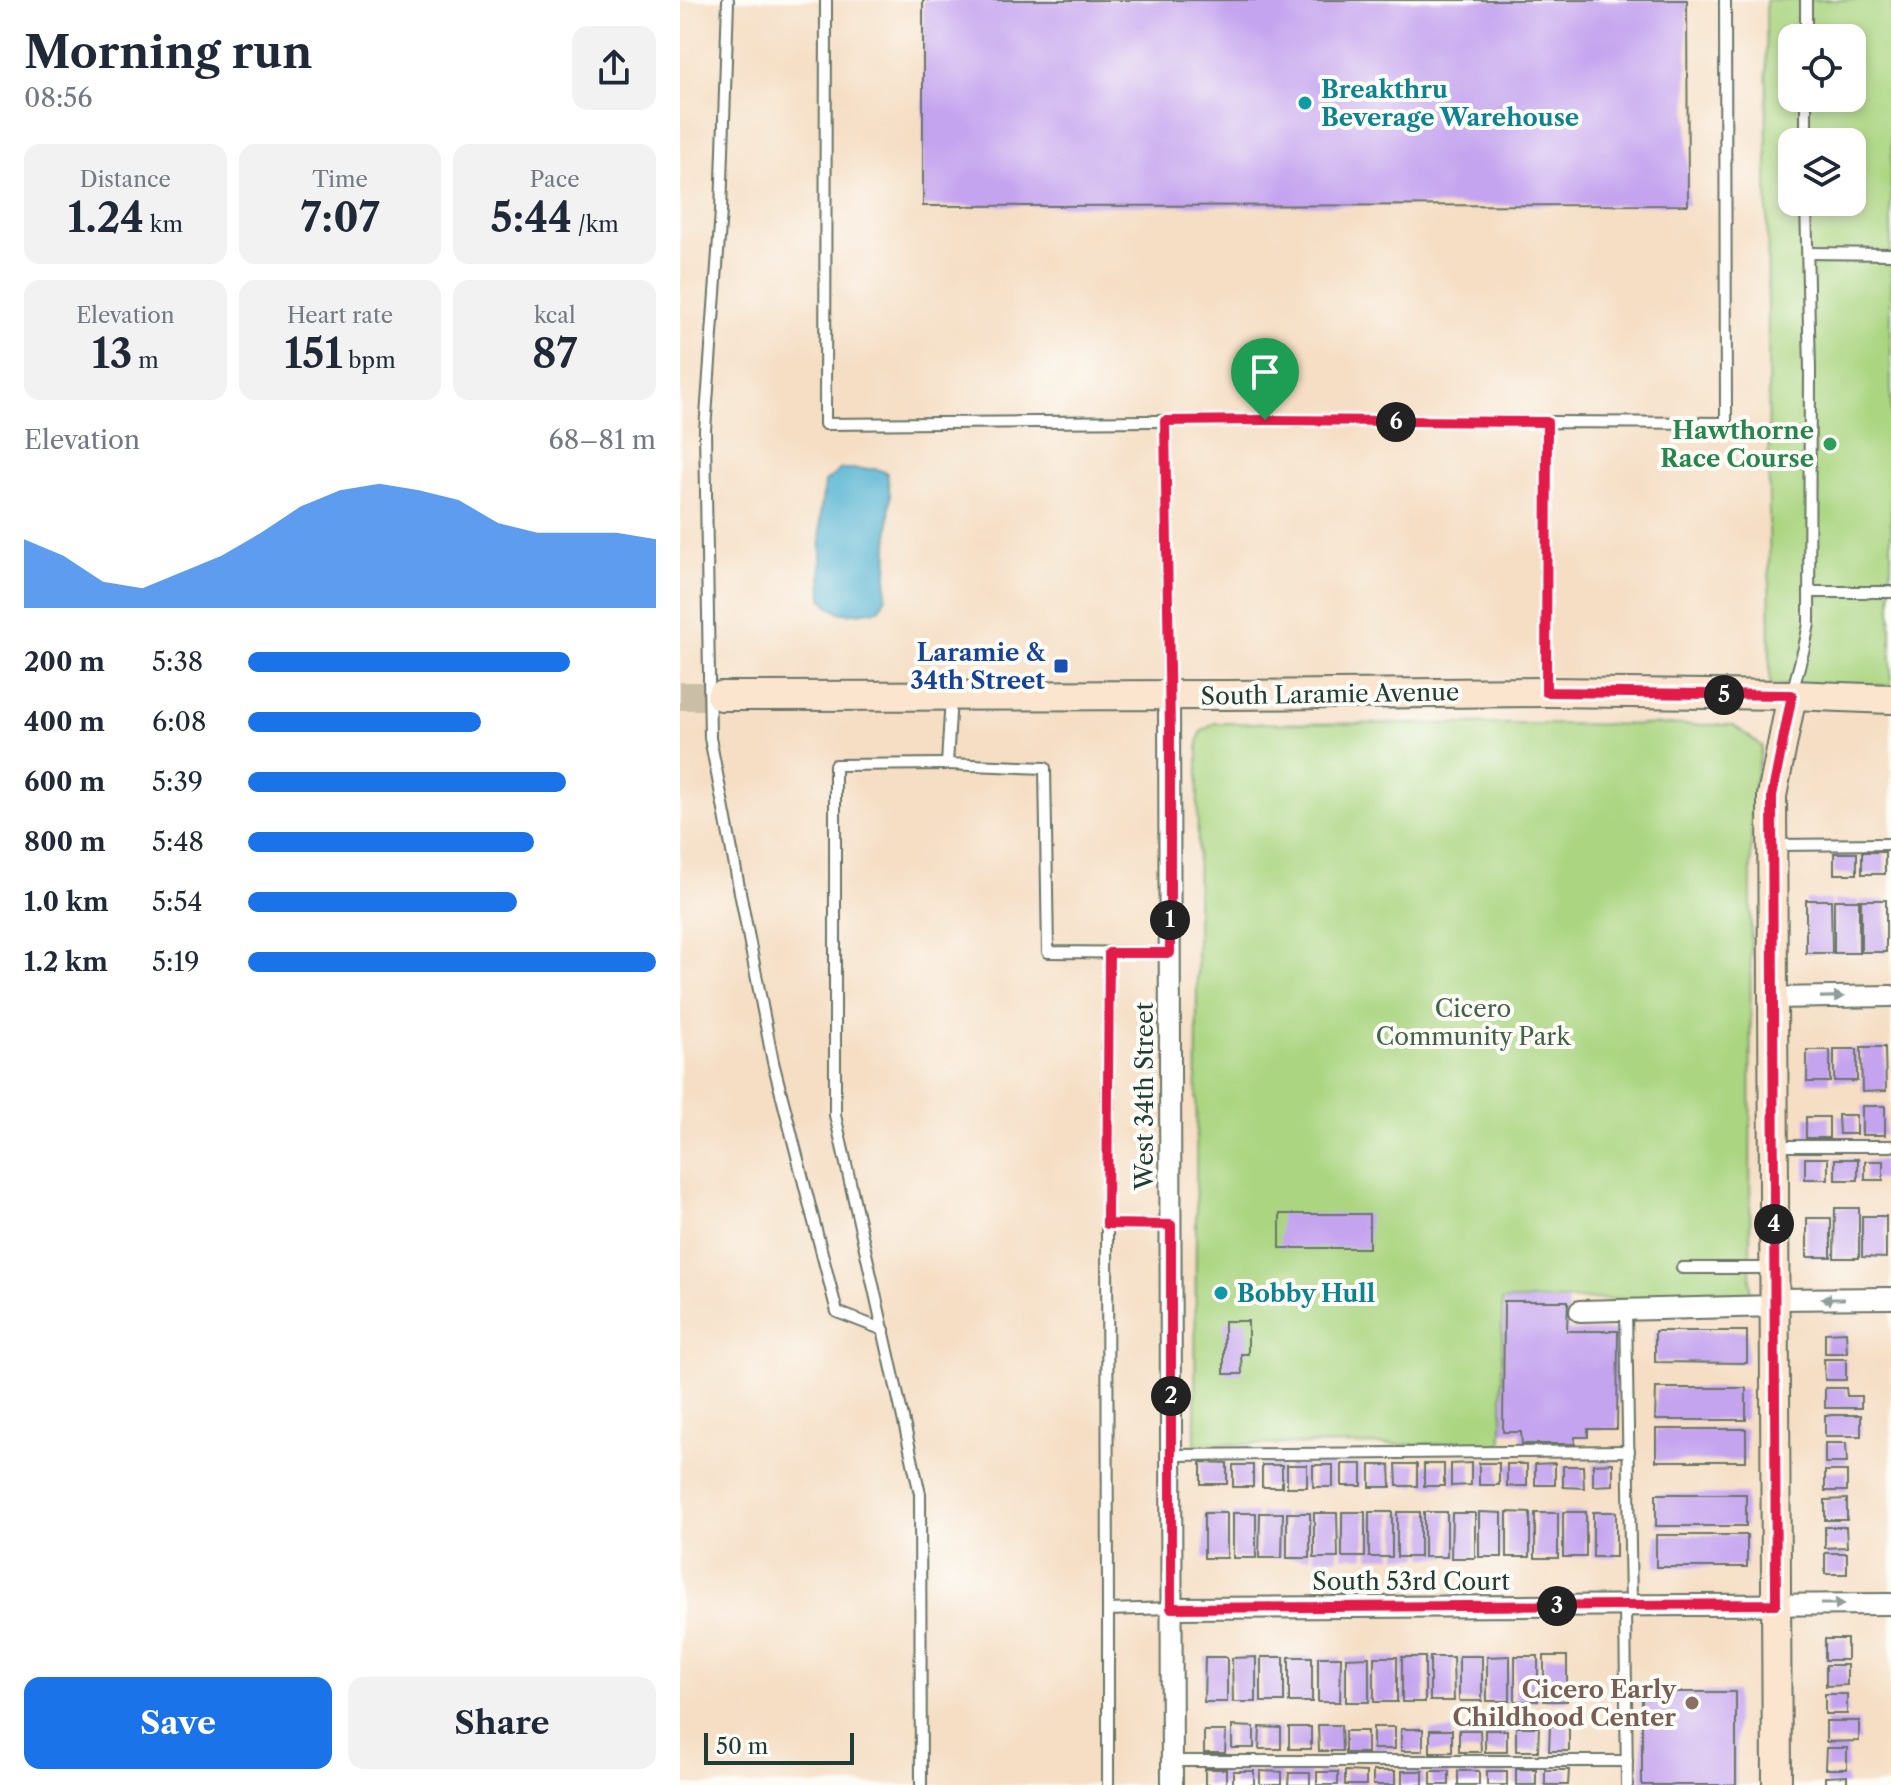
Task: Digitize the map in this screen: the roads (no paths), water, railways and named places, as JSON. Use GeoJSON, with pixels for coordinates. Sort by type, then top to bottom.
{"type":"FeatureCollection","features":[{"type":"Feature","properties":{"kind":"main road","name":"South Laramie Avenue"},"geometry":{"type":"LineString","coordinates":[[721,696],[1546,692],[1891,699]]}},
{"type":"Feature","properties":{"kind":"main road"},"geometry":{"type":"LineString","coordinates":[[1777,1785],[1772,796],[1792,695]]}},
{"type":"Feature","properties":{"kind":"street","name":"West 34th Street"},"geometry":{"type":"LineString","coordinates":[[1169,695],[1172,1785]]}},
{"type":"Feature","properties":{"kind":"street"},"geometry":{"type":"LineString","coordinates":[[1773,998],[1891,996]]}},
{"type":"Feature","properties":{"kind":"street"},"geometry":{"type":"LineString","coordinates":[[1580,1311],[1891,1298]]}},
{"type":"Feature","properties":{"kind":"street","name":"South 53rd Court"},"geometry":{"type":"LineString","coordinates":[[1171,1608],[1891,1604]]}},
{"type":"Feature","properties":{"kind":"lane"},"geometry":{"type":"LineString","coordinates":[[728,0],[721,211],[705,430],[710,738],[773,1062],[837,1312],[884,1330]]}},
{"type":"Feature","properties":{"kind":"lane"},"geometry":{"type":"LineString","coordinates":[[826,0],[825,424],[1165,421],[1726,423],[1725,0]]}},
{"type":"Feature","properties":{"kind":"lane"},"geometry":{"type":"LineString","coordinates":[[1806,0],[1806,24]]}},
{"type":"Feature","properties":{"kind":"lane"},"geometry":{"type":"LineString","coordinates":[[1792,695],[1807,636],[1809,592],[1810,369],[1807,216]]}},
{"type":"Feature","properties":{"kind":"lane"},"geometry":{"type":"LineString","coordinates":[[1808,253],[1891,254]]}},
{"type":"Feature","properties":{"kind":"lane"},"geometry":{"type":"LineString","coordinates":[[1165,421],[1169,695]]}},
{"type":"Feature","properties":{"kind":"lane"},"geometry":{"type":"LineString","coordinates":[[1546,692],[1547,422]]}},
{"type":"Feature","properties":{"kind":"lane"},"geometry":{"type":"LineString","coordinates":[[1809,592],[1891,592]]}},
{"type":"Feature","properties":{"kind":"lane"},"geometry":{"type":"LineString","coordinates":[[947,764],[951,695]]}},
{"type":"Feature","properties":{"kind":"lane"},"geometry":{"type":"LineString","coordinates":[[921,1785],[920,1494],[835,1115],[835,765],[947,764],[1045,768],[1048,952],[1170,953]]}},
{"type":"Feature","properties":{"kind":"lane"},"geometry":{"type":"LineString","coordinates":[[1772,845],[1891,844]]}},
{"type":"Feature","properties":{"kind":"lane"},"geometry":{"type":"LineString","coordinates":[[1108,1785],[1109,953]]}},
{"type":"Feature","properties":{"kind":"lane"},"geometry":{"type":"LineString","coordinates":[[1774,1146],[1891,1146]]}},
{"type":"Feature","properties":{"kind":"lane"},"geometry":{"type":"LineString","coordinates":[[1107,1224],[1171,1225]]}},
{"type":"Feature","properties":{"kind":"lane"},"geometry":{"type":"LineString","coordinates":[[1682,1268],[1774,1268]]}},
{"type":"Feature","properties":{"kind":"lane"},"geometry":{"type":"LineString","coordinates":[[1626,1310],[1629,1451],[1627,1785]]}},
{"type":"Feature","properties":{"kind":"lane"},"geometry":{"type":"LineString","coordinates":[[1171,1455],[1629,1451]]}},
{"type":"Feature","properties":{"kind":"lane"},"geometry":{"type":"LineString","coordinates":[[1108,1610],[1171,1608]]}},
{"type":"Feature","properties":{"kind":"lane"},"geometry":{"type":"LineString","coordinates":[[1171,1761],[1627,1761]]}},
{"type":"Feature","properties":{"kind":"water"},"geometry":{"type":"Polygon","coordinates":[[[841,469],[877,469],[887,473],[890,496],[886,597],[879,610],[840,612],[822,598],[820,514],[825,482],[841,469]]]}},
{"type":"Feature","properties":{"kind":"tunnel"},"geometry":{"type":"LineString","coordinates":[[680,696],[721,696]]}},
{"type":"Feature","properties":{"kind":"place","name":"Breakthru Beverage Warehouse"},"geometry":{"type":"Point","coordinates":[1305,103]}},
{"type":"Feature","properties":{"kind":"place","name":"Hawthorne Race Course"},"geometry":{"type":"Point","coordinates":[1830,444]}},
{"type":"Feature","properties":{"kind":"place","name":"Laramie & 34th Street"},"geometry":{"type":"Point","coordinates":[1061,666]}},
{"type":"Feature","properties":{"kind":"place","name":"Bobby Hull"},"geometry":{"type":"Point","coordinates":[1221,1293]}},
{"type":"Feature","properties":{"kind":"place","name":"Cicero Early Childhood Center"},"geometry":{"type":"Point","coordinates":[1692,1703]}},
{"type":"Feature","properties":{"kind":"park label","name":"Cicero Community Park"},"geometry":{"type":"Point","coordinates":[1473,1022]}}]}
